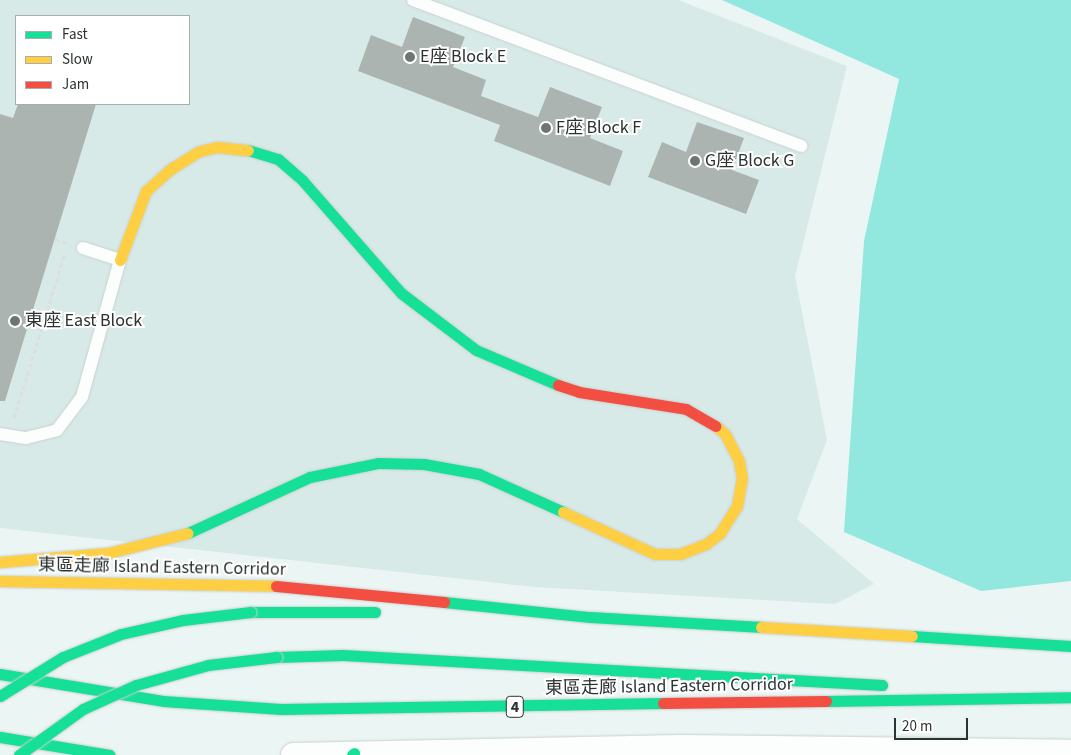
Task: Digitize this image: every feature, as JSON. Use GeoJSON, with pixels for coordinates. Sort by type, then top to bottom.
{"type":"FeatureCollection","features":[{"type":"Feature","properties":{"kind":"main road"},"geometry":{"type":"LineString","coordinates":[[0,562],[108,553],[168,540],[224,519],[310,478],[378,463],[424,464],[479,474],[655,554],[680,554],[706,544],[720,533],[737,506],[742,478],[739,461],[726,435],[708,419],[686,408],[579,392],[524,373],[476,350],[401,293],[303,181],[263,152],[217,147],[200,151],[169,170],[146,191],[120,260]]}},
{"type":"Feature","properties":{"kind":"main road","name":"東區走廊 Island Eastern Corridor"},"geometry":{"type":"LineString","coordinates":[[0,581],[281,586],[590,617],[1071,646]]}},
{"type":"Feature","properties":{"kind":"main road"},"geometry":{"type":"LineString","coordinates":[[0,696],[63,658],[121,634],[183,620],[251,612],[384,612]]}},
{"type":"Feature","properties":{"kind":"main road"},"geometry":{"type":"LineString","coordinates":[[423,613],[590,617]]}},
{"type":"Feature","properties":{"kind":"main road"},"geometry":{"type":"LineString","coordinates":[[19,755],[83,709],[136,684],[208,665],[277,657],[373,657],[841,682],[1033,697]]}},
{"type":"Feature","properties":{"kind":"main road","name":"東區走廊 Island Eastern Corridor"},"geometry":{"type":"LineString","coordinates":[[0,674],[163,701],[281,708],[1071,697]]}},
{"type":"Feature","properties":{"kind":"main road"},"geometry":{"type":"LineString","coordinates":[[0,737],[110,755]]}},
{"type":"Feature","properties":{"kind":"street"},"geometry":{"type":"LineString","coordinates":[[293,755],[679,747],[1071,752]]}},
{"type":"Feature","properties":{"kind":"lane"},"geometry":{"type":"LineString","coordinates":[[413,0],[800,146]]}},
{"type":"Feature","properties":{"kind":"lane"},"geometry":{"type":"LineString","coordinates":[[0,434],[26,438],[57,430],[82,397],[120,260],[83,248]]}},
{"type":"Feature","properties":{"kind":"path"},"geometry":{"type":"LineString","coordinates":[[14,418],[68,244],[55,239]]}},
{"type":"Feature","properties":{"kind":"shaded area"},"geometry":{"type":"Polygon","coordinates":[[[0,0],[678,0],[847,66],[795,276],[827,440],[797,519],[874,584],[835,604],[534,587],[0,528],[0,0]]]}},
{"type":"Feature","properties":{"kind":"shaded area"},"geometry":{"type":"Polygon","coordinates":[[[722,0],[1071,0],[1071,581],[981,591],[844,532],[864,241],[899,79],[722,0]]]}},
{"type":"Feature","properties":{"kind":"building"},"geometry":{"type":"Polygon","coordinates":[[[413,17],[465,37],[453,67],[486,80],[481,96],[538,117],[550,87],[602,107],[590,138],[623,151],[610,186],[494,141],[500,125],[358,71],[371,35],[402,47],[413,17]]]}},
{"type":"Feature","properties":{"kind":"building","name":"東座 East Block"},"geometry":{"type":"Polygon","coordinates":[[[18,105],[96,105],[5,401],[0,401],[0,114],[13,118],[18,105]]]}},
{"type":"Feature","properties":{"kind":"building","name":"G座 Block G"},"geometry":{"type":"Polygon","coordinates":[[[697,122],[744,138],[732,170],[759,180],[746,214],[648,177],[662,142],[686,152],[697,122]]]}},
{"type":"Feature","properties":{"kind":"traffic: fast"},"geometry":{"type":"LineString","coordinates":[[248,150],[278,159],[303,181],[401,293],[476,350],[558,385]]}},
{"type":"Feature","properties":{"kind":"traffic: fast"},"geometry":{"type":"LineString","coordinates":[[188,533],[310,477],[378,463],[424,464],[479,474],[563,512]]}},
{"type":"Feature","properties":{"kind":"traffic: fast"},"geometry":{"type":"LineString","coordinates":[[444,602],[590,617],[761,627]]}},
{"type":"Feature","properties":{"kind":"traffic: fast"},"geometry":{"type":"LineString","coordinates":[[251,612],[375,612]]}},
{"type":"Feature","properties":{"kind":"traffic: fast"},"geometry":{"type":"LineString","coordinates":[[0,696],[63,657],[121,634],[183,620],[251,612]]}},
{"type":"Feature","properties":{"kind":"traffic: fast"},"geometry":{"type":"LineString","coordinates":[[912,636],[1071,646]]}},
{"type":"Feature","properties":{"kind":"traffic: fast"},"geometry":{"type":"LineString","coordinates":[[277,657],[343,655],[882,685]]}},
{"type":"Feature","properties":{"kind":"traffic: fast"},"geometry":{"type":"LineString","coordinates":[[19,755],[83,709],[136,685],[208,665],[277,657]]}},
{"type":"Feature","properties":{"kind":"traffic: fast"},"geometry":{"type":"LineString","coordinates":[[0,674],[163,701],[281,709],[663,703]]}},
{"type":"Feature","properties":{"kind":"traffic: fast"},"geometry":{"type":"LineString","coordinates":[[826,701],[1071,697]]}},
{"type":"Feature","properties":{"kind":"traffic: fast"},"geometry":{"type":"LineString","coordinates":[[0,737],[110,755]]}},
{"type":"Feature","properties":{"kind":"traffic: slow"},"geometry":{"type":"LineString","coordinates":[[120,260],[146,191],[169,170],[200,151],[217,147],[248,150]]}},
{"type":"Feature","properties":{"kind":"traffic: slow"},"geometry":{"type":"LineString","coordinates":[[563,512],[655,554],[680,554],[706,544],[720,533],[737,506],[742,478],[739,461],[726,435],[716,426]]}},
{"type":"Feature","properties":{"kind":"traffic: slow"},"geometry":{"type":"LineString","coordinates":[[0,562],[108,553],[188,533]]}},
{"type":"Feature","properties":{"kind":"traffic: slow"},"geometry":{"type":"LineString","coordinates":[[0,581],[276,586]]}},
{"type":"Feature","properties":{"kind":"traffic: slow"},"geometry":{"type":"LineString","coordinates":[[761,627],[912,636]]}},
{"type":"Feature","properties":{"kind":"traffic: jam"},"geometry":{"type":"LineString","coordinates":[[558,385],[579,392],[686,409],[716,426]]}},
{"type":"Feature","properties":{"kind":"traffic: jam"},"geometry":{"type":"LineString","coordinates":[[276,586],[444,602]]}},
{"type":"Feature","properties":{"kind":"traffic: jam"},"geometry":{"type":"LineString","coordinates":[[663,703],[826,701]]}},
{"type":"Feature","properties":{"kind":"place","name":"E座 Block E"},"geometry":{"type":"Point","coordinates":[410,57]}},
{"type":"Feature","properties":{"kind":"place","name":"F座 Block F"},"geometry":{"type":"Point","coordinates":[546,128]}},
{"type":"Feature","properties":{"kind":"place","name":"G座 Block G"},"geometry":{"type":"Point","coordinates":[695,161]}},
{"type":"Feature","properties":{"kind":"place","name":"東座 East Block"},"geometry":{"type":"Point","coordinates":[15,321]}}]}
